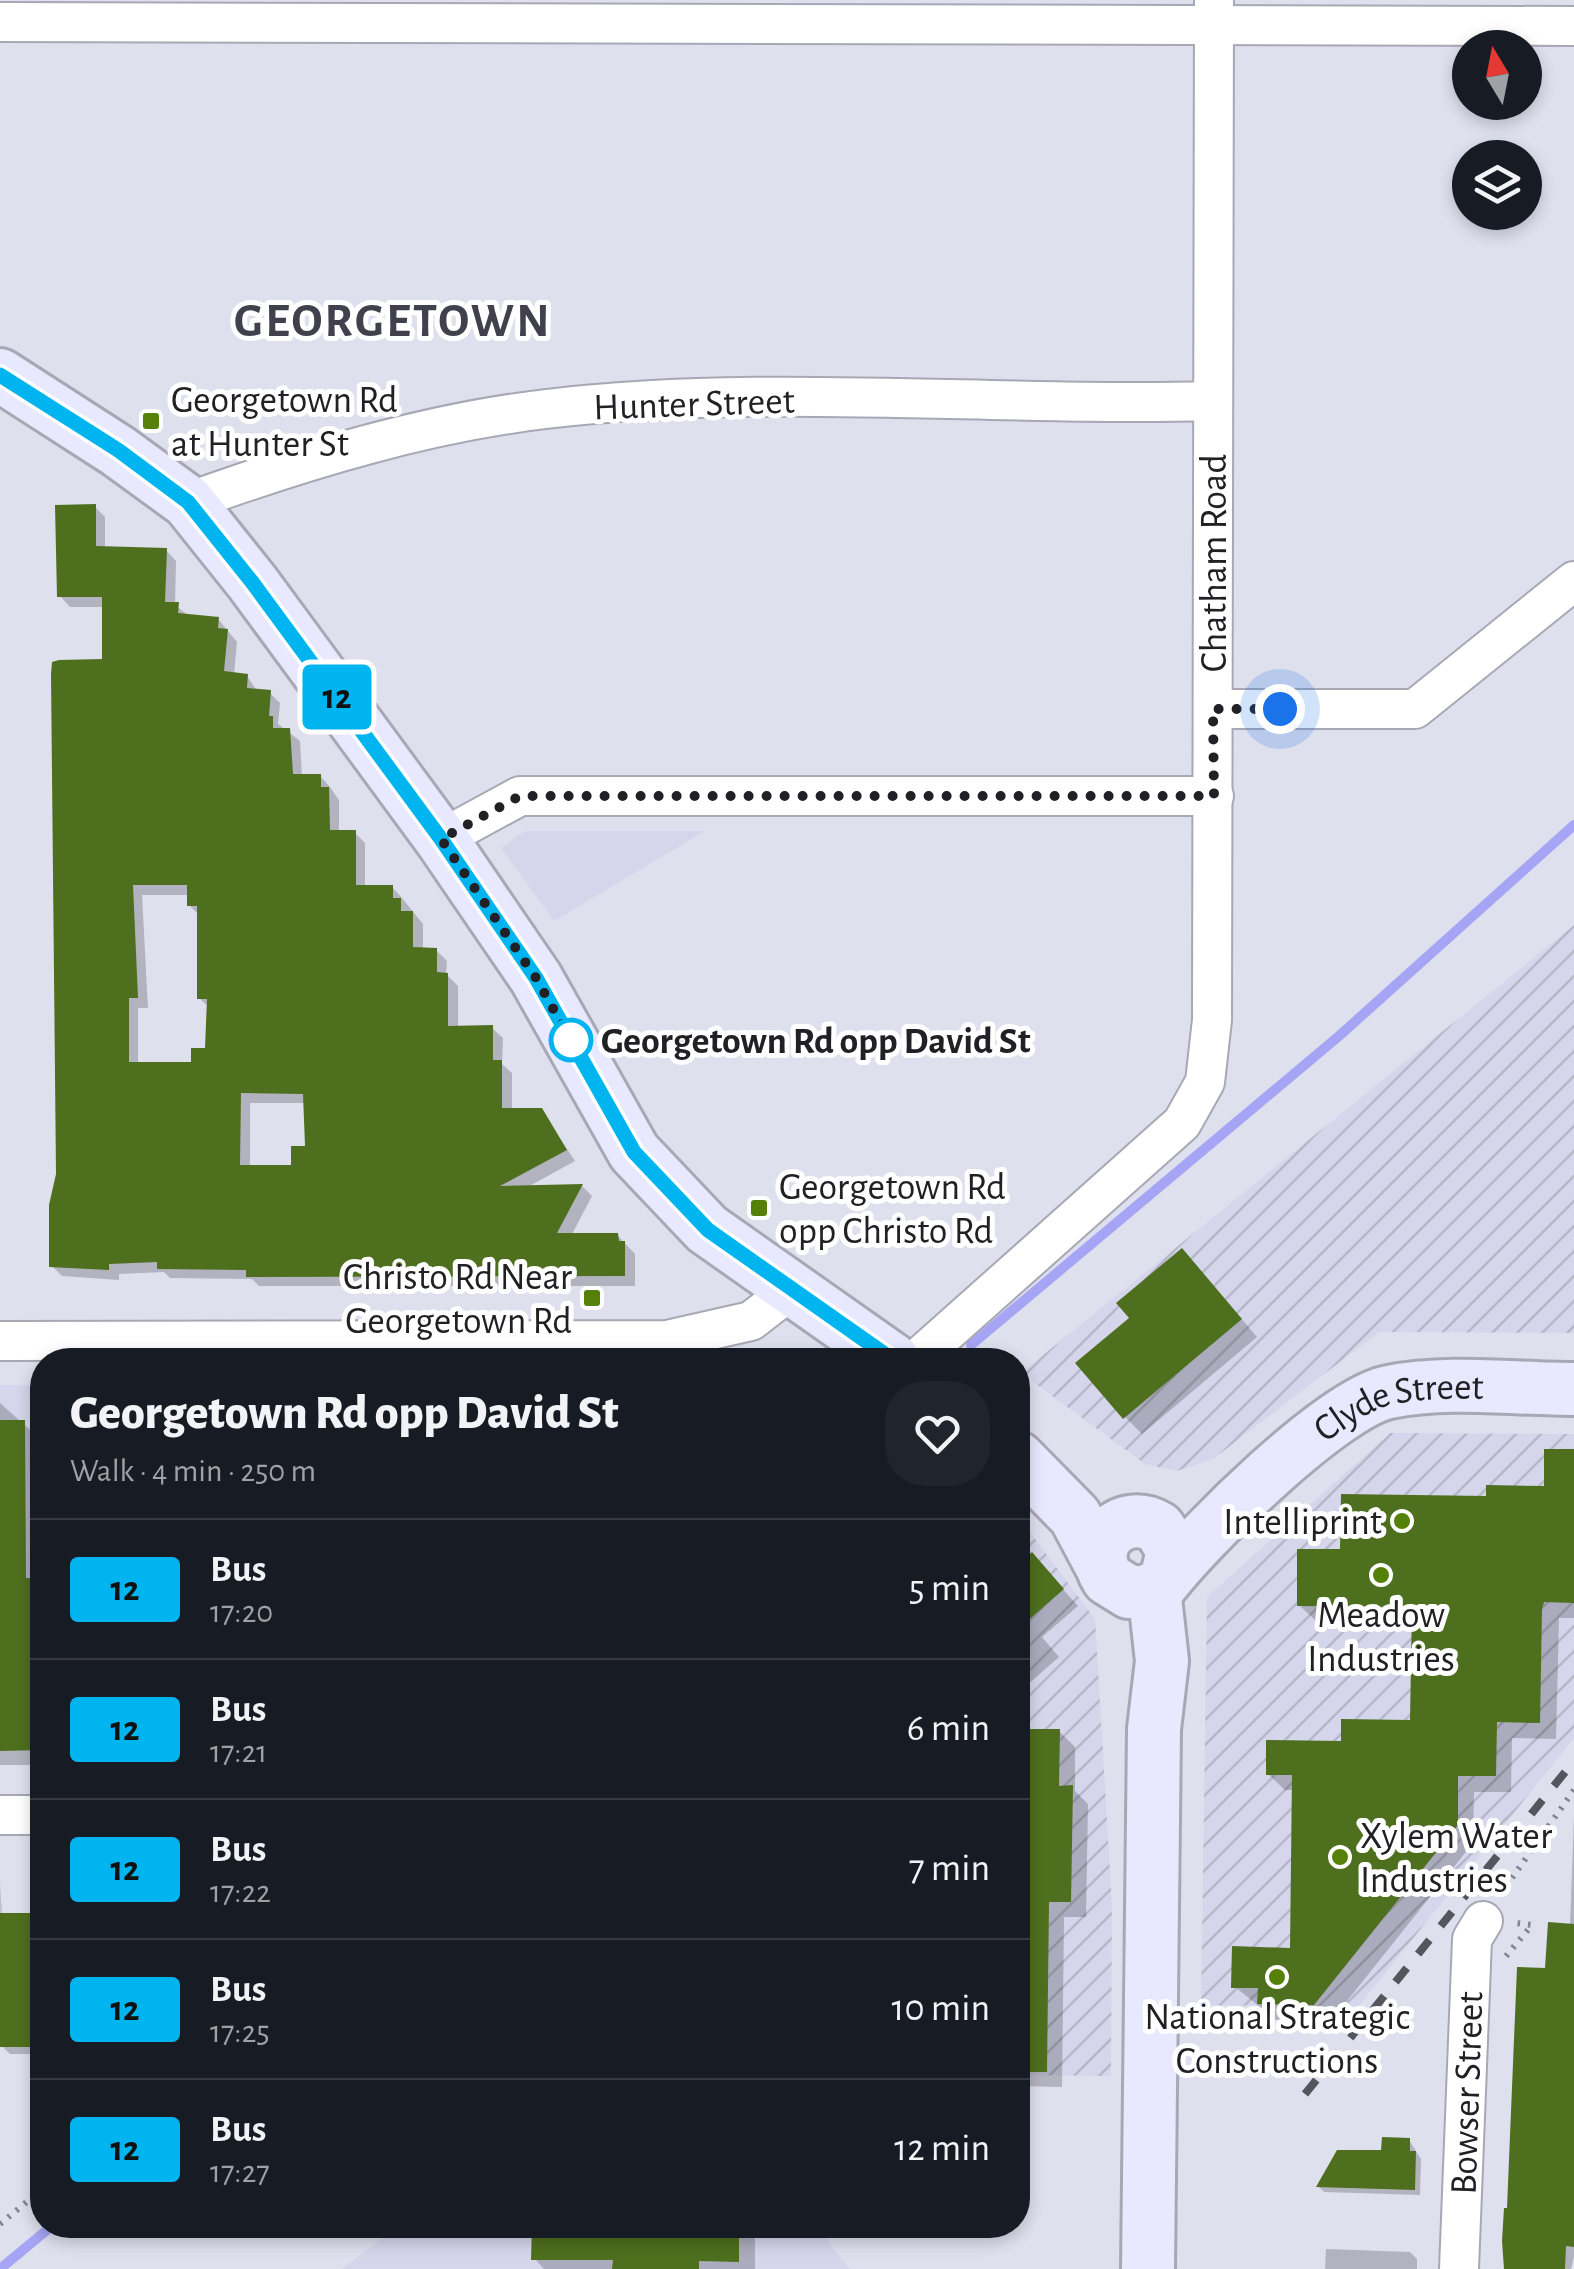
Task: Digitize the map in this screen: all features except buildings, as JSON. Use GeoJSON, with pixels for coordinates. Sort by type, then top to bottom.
{"type":"FeatureCollection","features":[{"type":"Feature","properties":{"kind":"street"},"geometry":{"type":"LineString","coordinates":[[0,22],[122,13],[1214,12],[1574,26]]}},
{"type":"Feature","properties":{"kind":"street","name":"Chatham Road"},"geometry":{"type":"LineString","coordinates":[[929,1348],[1182,1123],[1205,1082],[1212,1020],[1214,796],[1214,12]]}},
{"type":"Feature","properties":{"kind":"street"},"geometry":{"type":"LineString","coordinates":[[0,374],[118,450],[188,502],[252,582],[441,839],[536,978],[634,1152],[708,1230],[875,1348]]}},
{"type":"Feature","properties":{"kind":"street","name":"Hunter Street"},"geometry":{"type":"LineString","coordinates":[[188,502],[392,439],[545,409],[718,398],[1212,401]]}},
{"type":"Feature","properties":{"kind":"street"},"geometry":{"type":"LineString","coordinates":[[1213,709],[1415,709],[1574,581]]}},
{"type":"Feature","properties":{"kind":"street"},"geometry":{"type":"LineString","coordinates":[[441,839],[520,796],[1214,796]]}},
{"type":"Feature","properties":{"kind":"street"},"geometry":{"type":"LineString","coordinates":[[332,1348],[667,1340],[751,1321],[790,1290]]}},
{"type":"Feature","properties":{"kind":"street"},"geometry":{"type":"LineString","coordinates":[[0,1342],[137,1348]]}},
{"type":"Feature","properties":{"kind":"street","name":"Clyde Street"},"geometry":{"type":"LineString","coordinates":[[1135,1559],[1207,1510],[1250,1492],[1348,1412],[1386,1392],[1425,1388],[1574,1389]]}},
{"type":"Feature","properties":{"kind":"street"},"geometry":{"type":"LineString","coordinates":[[1030,1457],[1077,1484],[1135,1559],[1162,1661],[1154,1729],[1148,2269]]}},
{"type":"Feature","properties":{"kind":"street"},"geometry":{"type":"LineString","coordinates":[[1030,1470],[1075,1516],[1135,1559]]}},
{"type":"Feature","properties":{"kind":"street"},"geometry":{"type":"LineString","coordinates":[[0,1815],[30,1815]]}},
{"type":"Feature","properties":{"kind":"street","name":"Bowser Street"},"geometry":{"type":"LineString","coordinates":[[1459,2269],[1472,1939],[1484,1921]]}},
{"type":"Feature","properties":{"kind":"path"},"geometry":{"type":"LineString","coordinates":[[1484,1921],[1574,1790]]}},
{"type":"Feature","properties":{"kind":"path"},"geometry":{"type":"LineString","coordinates":[[0,2224],[30,2199]]}},
{"type":"Feature","properties":{"kind":"shaded area"},"geometry":{"type":"Polygon","coordinates":[[[525,831],[705,831],[554,921],[501,848],[525,831]]]}},
{"type":"Feature","properties":{"kind":"shaded area"},"geometry":{"type":"Polygon","coordinates":[[[1574,925],[1574,1333],[1379,1332],[1213,1459],[1177,1471],[1145,1464],[1030,1380],[1030,1366],[1574,925]]]}},
{"type":"Feature","properties":{"kind":"shaded area"},"geometry":{"type":"Polygon","coordinates":[[[0,1385],[30,1385],[30,1581],[0,1581],[0,1385]]]}},
{"type":"Feature","properties":{"kind":"shaded area"},"geometry":{"type":"Polygon","coordinates":[[[1390,1433],[1574,1434],[1574,1738],[1358,2007],[1201,2005],[1207,1597],[1390,1433]]]}},
{"type":"Feature","properties":{"kind":"shaded area"},"geometry":{"type":"Polygon","coordinates":[[[1030,1532],[1095,1619],[1112,1905],[1111,2076],[1030,2075],[1030,1532]]]}},
{"type":"Feature","properties":{"kind":"shaded area"},"geometry":{"type":"Polygon","coordinates":[[[383,2238],[825,2238],[850,2269],[342,2269],[383,2238]]]}},
{"type":"Feature","properties":{"kind":"waterway"},"geometry":{"type":"LineString","coordinates":[[971,1345],[1339,1036],[1574,825]]}},
{"type":"Feature","properties":{"kind":"waterway"},"geometry":{"type":"LineString","coordinates":[[0,2269],[37,2238]]}},
{"type":"Feature","properties":{"kind":"railway"},"geometry":{"type":"LineString","coordinates":[[1305,2094],[1574,1761]]}},
{"type":"Feature","properties":{"kind":"bus line","name":"12"},"geometry":{"type":"LineString","coordinates":[[0,375],[118,450],[188,502],[252,582],[441,839],[536,978],[634,1152],[708,1230],[875,1348]]}},
{"type":"Feature","properties":{"kind":"place","name":"Georgetown Rd at Hunter St"},"geometry":{"type":"Point","coordinates":[151,421]}},
{"type":"Feature","properties":{"kind":"place","name":"Georgetown Rd opp David St"},"geometry":{"type":"Point","coordinates":[571,1040]}},
{"type":"Feature","properties":{"kind":"place","name":"Georgetown Rd opp Christo Rd"},"geometry":{"type":"Point","coordinates":[759,1208]}},
{"type":"Feature","properties":{"kind":"place","name":"Christo Rd Near Georgetown Rd"},"geometry":{"type":"Point","coordinates":[592,1298]}},
{"type":"Feature","properties":{"kind":"place","name":"Intelliprint"},"geometry":{"type":"Point","coordinates":[1402,1521]}},
{"type":"Feature","properties":{"kind":"place","name":"Meadow Industries"},"geometry":{"type":"Point","coordinates":[1381,1575]}},
{"type":"Feature","properties":{"kind":"place","name":"Xylem Water Industries"},"geometry":{"type":"Point","coordinates":[1340,1857]}},
{"type":"Feature","properties":{"kind":"place","name":"National Strategic Constructions"},"geometry":{"type":"Point","coordinates":[1277,1977]}},
{"type":"Feature","properties":{"kind":"district","name":"GEORGETOWN"},"geometry":{"type":"Point","coordinates":[393,319]}},
{"type":"Feature","properties":{"kind":"route"},"geometry":{"type":"LineString","coordinates":[[571,1040],[575,1048],[536,978],[441,839],[520,796],[1214,796],[1213,709],[1280,709]]}}]}
